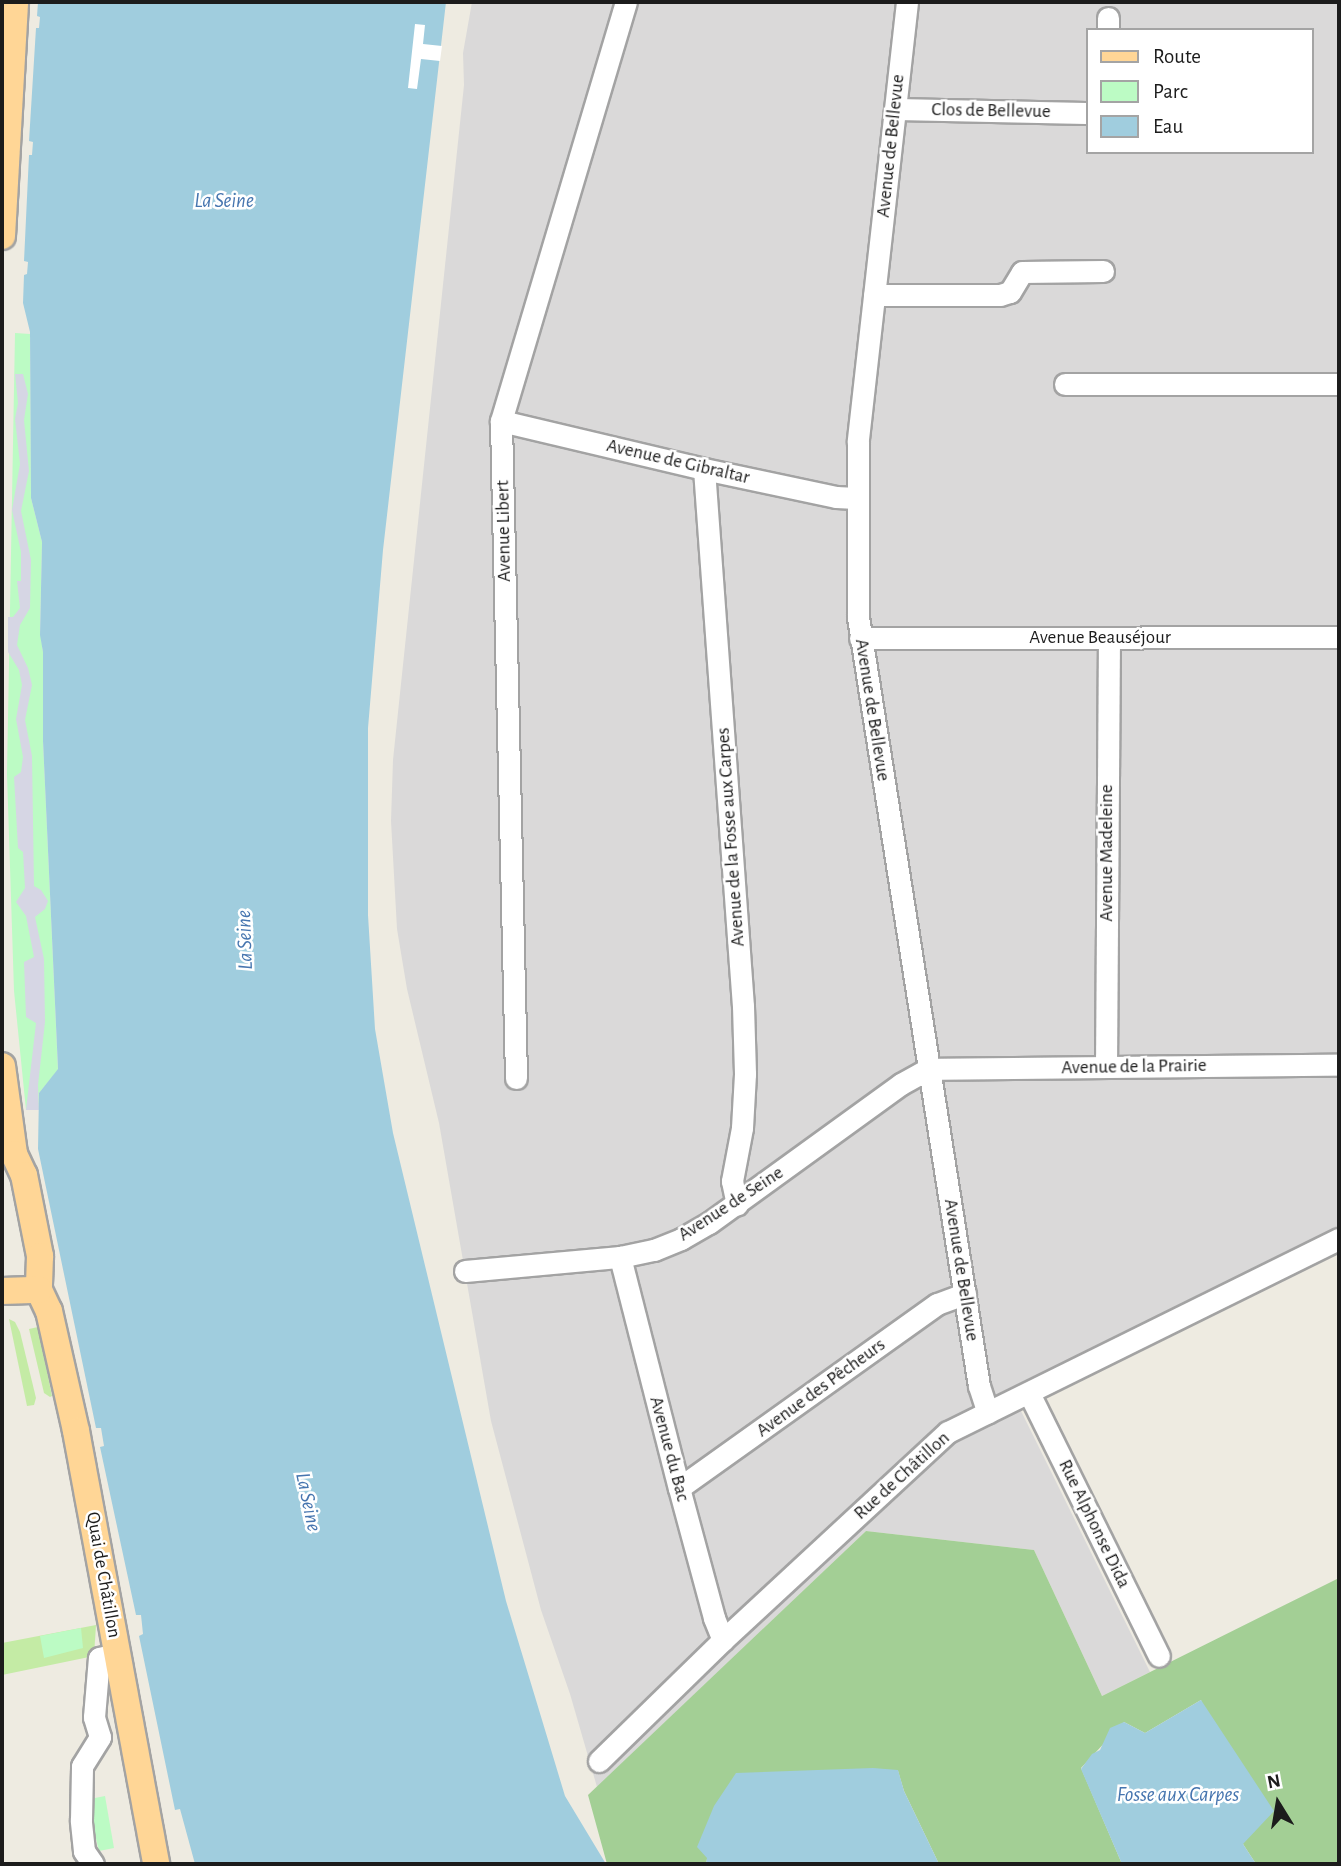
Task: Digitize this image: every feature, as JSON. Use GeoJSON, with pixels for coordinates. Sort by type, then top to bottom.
{"type":"FeatureCollection","features":[{"type":"Feature","properties":{"kind":"main road"},"geometry":{"type":"LineString","coordinates":[[2,236],[15,2]]}},
{"type":"Feature","properties":{"kind":"main road"},"geometry":{"type":"LineString","coordinates":[[2,1066],[14,1154],[23,1175],[40,1256],[20,1290]]}},
{"type":"Feature","properties":{"kind":"main road","name":"Quai de Châtillon"},"geometry":{"type":"LineString","coordinates":[[20,1290],[50,1311],[74,1422],[156,1864]]}},
{"type":"Feature","properties":{"kind":"street","name":"Avenue Libert"},"geometry":{"type":"LineString","coordinates":[[516,1078],[501,421],[626,2]]}},
{"type":"Feature","properties":{"kind":"street","name":"Avenue de Bellevue"},"geometry":{"type":"LineString","coordinates":[[907,2],[858,442],[856,498],[860,638],[979,1386],[988,1413]]}},
{"type":"Feature","properties":{"kind":"street","name":"Clos de Bellevue"},"geometry":{"type":"LineString","coordinates":[[895,109],[1086,113]]}},
{"type":"Feature","properties":{"kind":"street"},"geometry":{"type":"LineString","coordinates":[[874,295],[1000,295],[1010,292],[1022,272],[1103,271]]}},
{"type":"Feature","properties":{"kind":"street"},"geometry":{"type":"LineString","coordinates":[[1065,384],[1339,384]]}},
{"type":"Feature","properties":{"kind":"street","name":"Avenue de Gibraltar"},"geometry":{"type":"LineString","coordinates":[[501,421],[704,469],[836,497],[856,498]]}},
{"type":"Feature","properties":{"kind":"street","name":"Avenue de la Fosse aux Carpes"},"geometry":{"type":"LineString","coordinates":[[704,469],[743,1006],[745,1074],[742,1128],[732,1181],[737,1203]]}},
{"type":"Feature","properties":{"kind":"street","name":"Avenue Beauséjour"},"geometry":{"type":"LineString","coordinates":[[860,638],[1339,637]]}},
{"type":"Feature","properties":{"kind":"street","name":"Avenue Madeleine"},"geometry":{"type":"LineString","coordinates":[[1106,1067],[1109,638]]}},
{"type":"Feature","properties":{"kind":"street","name":"Avenue de la Prairie"},"geometry":{"type":"LineString","coordinates":[[928,1069],[1339,1065]]}},
{"type":"Feature","properties":{"kind":"street","name":"Avenue de Seine"},"geometry":{"type":"LineString","coordinates":[[465,1271],[620,1257],[654,1250],[681,1239],[737,1203],[901,1084],[928,1069]]}},
{"type":"Feature","properties":{"kind":"street","name":"Rue de Châtillon"},"geometry":{"type":"LineString","coordinates":[[599,1761],[723,1640],[948,1432],[1339,1239]]}},
{"type":"Feature","properties":{"kind":"street","name":"Avenue du Bac"},"geometry":{"type":"LineString","coordinates":[[620,1257],[679,1488],[714,1618],[723,1640]]}},
{"type":"Feature","properties":{"kind":"street","name":"Avenue des Pêcheurs"},"geometry":{"type":"LineString","coordinates":[[679,1488],[937,1304],[965,1294]]}},
{"type":"Feature","properties":{"kind":"street","name":"Rue Alphonse Dida"},"geometry":{"type":"LineString","coordinates":[[1029,1393],[1159,1656]]}},
{"type":"Feature","properties":{"kind":"street"},"geometry":{"type":"LineString","coordinates":[[93,1864],[84,1851],[81,1820],[82,1766],[100,1737],[94,1717],[99,1658],[116,1654]]}},
{"type":"Feature","properties":{"kind":"shaded area"},"geometry":{"type":"Polygon","coordinates":[[[472,2],[1339,2],[1339,1253],[1020,1409],[1150,1672],[1102,1696],[1034,1550],[866,1531],[597,1787],[570,1694],[541,1610],[491,1421],[439,1123],[407,989],[397,929],[391,821],[393,760],[464,85],[463,53],[472,2]]]}},
{"type":"Feature","properties":{"kind":"shaded area"},"geometry":{"type":"Polygon","coordinates":[[[15,374],[23,374],[28,394],[24,420],[29,471],[21,511],[31,560],[30,608],[20,625],[17,645],[28,668],[32,685],[25,720],[32,756],[34,886],[41,890],[48,901],[45,909],[35,917],[44,959],[45,1022],[38,1085],[39,1110],[26,1110],[36,1023],[26,1017],[24,962],[34,957],[26,916],[16,902],[25,888],[23,852],[18,848],[14,777],[21,772],[23,757],[16,719],[22,685],[19,670],[8,652],[8,617],[13,617],[20,608],[17,581],[21,581],[21,552],[12,510],[20,464],[15,419],[18,403],[15,374]]]}},
{"type":"Feature","properties":{"kind":"green space"},"geometry":{"type":"Polygon","coordinates":[[[15,333],[30,334],[31,498],[42,542],[40,629],[43,652],[43,741],[58,1070],[39,1093],[39,1110],[26,1110],[14,991],[7,774],[15,333]]]}},
{"type":"Feature","properties":{"kind":"green space"},"geometry":{"type":"Polygon","coordinates":[[[9,1319],[15,1322],[20,1332],[36,1398],[34,1405],[27,1406],[9,1319]]]}},
{"type":"Feature","properties":{"kind":"green space"},"geometry":{"type":"Polygon","coordinates":[[[38,1327],[52,1396],[50,1397],[44,1393],[29,1329],[38,1327]]]}},
{"type":"Feature","properties":{"kind":"green space"},"geometry":{"type":"Polygon","coordinates":[[[866,1531],[1034,1550],[1102,1696],[1339,1578],[1339,1864],[1256,1864],[1243,1844],[1201,1700],[1145,1733],[1124,1722],[1081,1768],[1122,1864],[939,1864],[904,1791],[898,1771],[707,1859],[706,1864],[607,1864],[588,1795],[866,1531]]]}},
{"type":"Feature","properties":{"kind":"green space"},"geometry":{"type":"Polygon","coordinates":[[[96,1625],[94,1656],[2,1675],[2,1643],[96,1625]]]}},
{"type":"Feature","properties":{"kind":"green space"},"geometry":{"type":"Polygon","coordinates":[[[81,1628],[83,1648],[44,1658],[40,1636],[81,1628]]]}},
{"type":"Feature","properties":{"kind":"green space"},"geometry":{"type":"Polygon","coordinates":[[[105,1796],[114,1848],[99,1851],[89,1811],[90,1799],[105,1796]]]}},
{"type":"Feature","properties":{"kind":"water","name":"La Seine"},"geometry":{"type":"Polygon","coordinates":[[[38,2],[446,2],[383,550],[368,728],[368,915],[375,1029],[393,1133],[506,1601],[565,1796],[606,1864],[195,1864],[180,1809],[175,1810],[139,1636],[143,1634],[141,1615],[136,1615],[100,1447],[104,1446],[101,1428],[96,1428],[38,1149],[39,1093],[58,1069],[43,741],[43,652],[40,635],[42,542],[31,498],[30,332],[23,303],[24,275],[27,274],[28,262],[24,261],[29,155],[32,155],[33,142],[29,141],[36,28],[39,28],[40,17],[37,16],[38,2]]]}},
{"type":"Feature","properties":{"kind":"water","name":"Fosse aux Carpes"},"geometry":{"type":"Polygon","coordinates":[[[1201,1700],[1274,1811],[1243,1844],[1256,1864],[1122,1864],[1081,1769],[1092,1754],[1100,1750],[1110,1728],[1124,1722],[1145,1733],[1201,1700]]]}},
{"type":"Feature","properties":{"kind":"water"},"geometry":{"type":"Polygon","coordinates":[[[873,1768],[898,1770],[904,1791],[939,1864],[706,1864],[707,1858],[697,1847],[714,1806],[736,1773],[873,1768]]]}},
{"type":"Feature","properties":{"kind":"pier"},"geometry":{"type":"Polygon","coordinates":[[[415,24],[425,25],[423,44],[442,46],[440,61],[421,59],[417,89],[408,88],[415,24]]]}}]}
